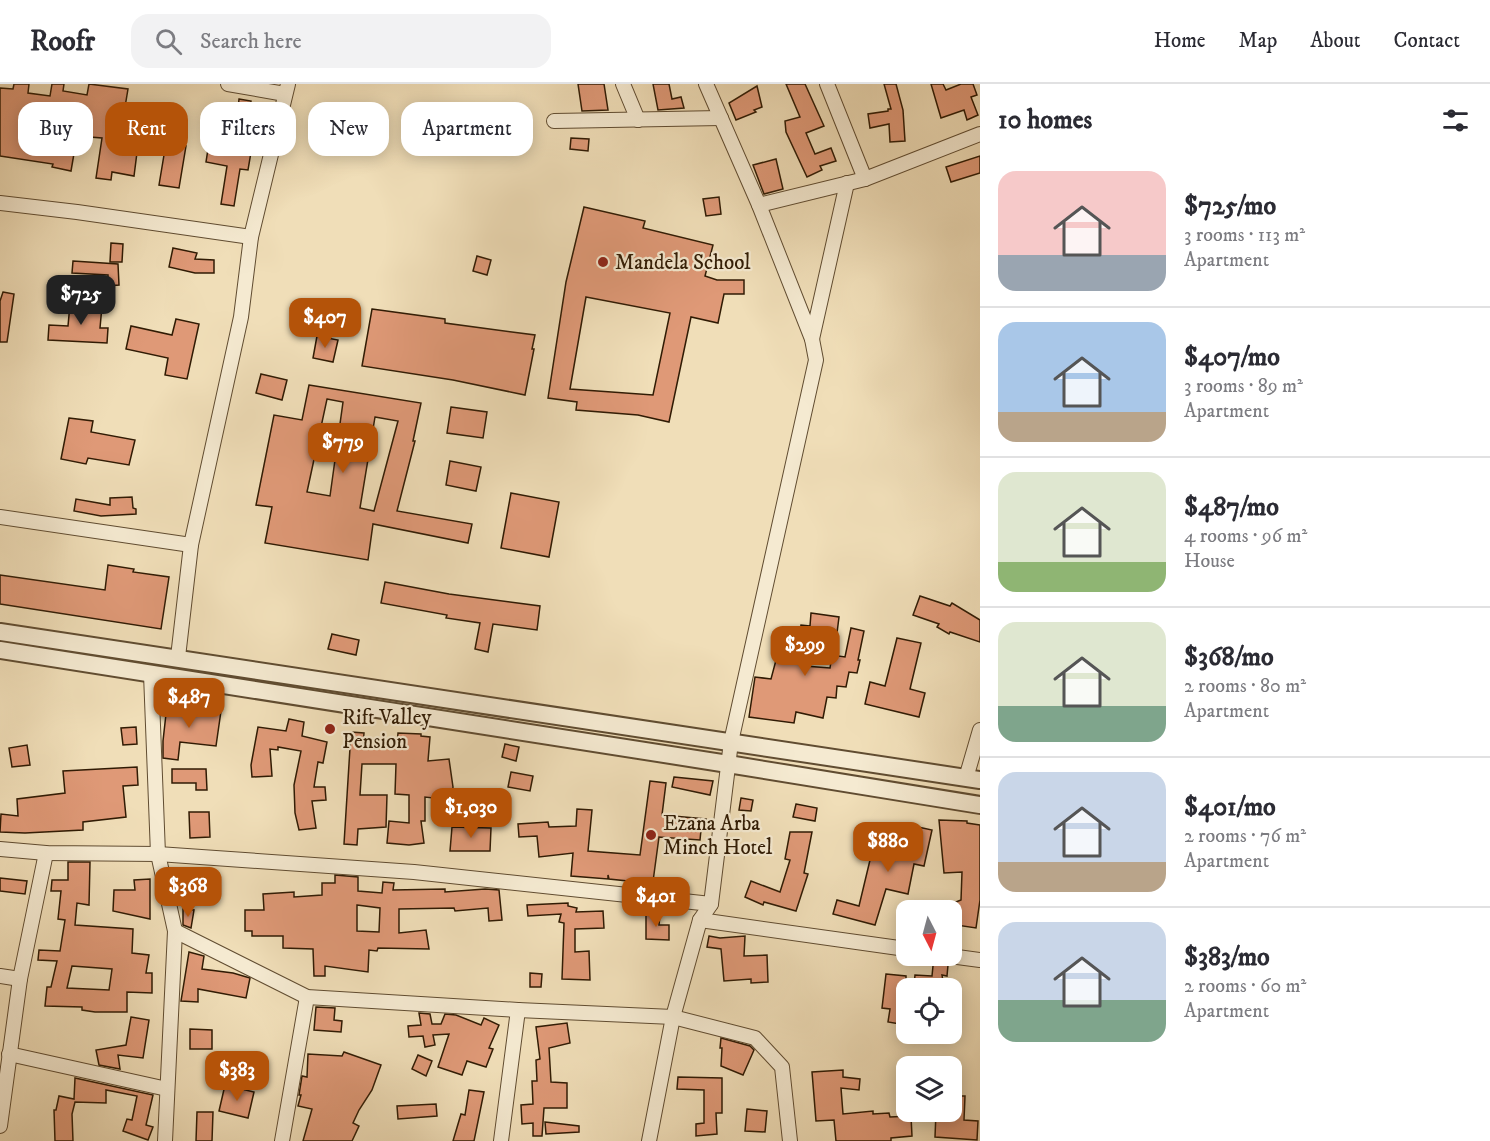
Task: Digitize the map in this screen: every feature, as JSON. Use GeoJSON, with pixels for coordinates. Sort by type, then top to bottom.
{"type":"FeatureCollection","features":[{"type":"Feature","properties":{"kind":"street"},"geometry":{"type":"LineString","coordinates":[[178,657],[191,546],[241,317],[251,237],[286,89],[228,84]]}},
{"type":"Feature","properties":{"kind":"street"},"geometry":{"type":"LineString","coordinates":[[623,84],[638,120]]}},
{"type":"Feature","properties":{"kind":"street"},"geometry":{"type":"LineString","coordinates":[[649,1141],[673,1017],[700,920],[711,904],[731,742],[816,360],[812,339],[759,205],[706,84]]}},
{"type":"Feature","properties":{"kind":"street"},"geometry":{"type":"LineString","coordinates":[[827,84],[865,179]]}},
{"type":"Feature","properties":{"kind":"street"},"geometry":{"type":"LineString","coordinates":[[554,121],[721,118]]}},
{"type":"Feature","properties":{"kind":"street"},"geometry":{"type":"LineString","coordinates":[[759,205],[865,179],[980,134]]}},
{"type":"Feature","properties":{"kind":"street"},"geometry":{"type":"LineString","coordinates":[[812,339],[847,183]]}},
{"type":"Feature","properties":{"kind":"street"},"geometry":{"type":"LineString","coordinates":[[0,203],[251,237]]}},
{"type":"Feature","properties":{"kind":"street"},"geometry":{"type":"LineString","coordinates":[[0,517],[191,546]]}},
{"type":"Feature","properties":{"kind":"street"},"geometry":{"type":"LineString","coordinates":[[0,632],[178,657],[973,779],[980,730]]}},
{"type":"Feature","properties":{"kind":"street"},"geometry":{"type":"LineString","coordinates":[[0,650],[980,805]]}},
{"type":"Feature","properties":{"kind":"street"},"geometry":{"type":"LineString","coordinates":[[151,674],[158,854],[175,931],[165,1141]]}},
{"type":"Feature","properties":{"kind":"street"},"geometry":{"type":"LineString","coordinates":[[0,849],[46,853],[158,854],[414,872],[711,904]]}},
{"type":"Feature","properties":{"kind":"street"},"geometry":{"type":"LineString","coordinates":[[0,1126],[20,979],[46,853]]}},
{"type":"Feature","properties":{"kind":"street"},"geometry":{"type":"LineString","coordinates":[[700,920],[896,948]]}},
{"type":"Feature","properties":{"kind":"street"},"geometry":{"type":"LineString","coordinates":[[175,931],[307,997],[673,1017],[755,1038],[782,1067],[790,1141]]}},
{"type":"Feature","properties":{"kind":"street"},"geometry":{"type":"LineString","coordinates":[[962,958],[980,960]]}},
{"type":"Feature","properties":{"kind":"street"},"geometry":{"type":"LineString","coordinates":[[0,976],[20,979]]}},
{"type":"Feature","properties":{"kind":"street"},"geometry":{"type":"LineString","coordinates":[[282,1141],[307,997]]}},
{"type":"Feature","properties":{"kind":"street"},"geometry":{"type":"LineString","coordinates":[[501,1141],[518,1010]]}},
{"type":"Feature","properties":{"kind":"street"},"geometry":{"type":"LineString","coordinates":[[9,1054],[166,1089]]}},
{"type":"Feature","properties":{"kind":"building"},"geometry":{"type":"Polygon","coordinates":[[[14,84],[29,84],[28,93],[50,96],[52,84],[64,84],[63,91],[87,95],[89,84],[128,89],[126,102],[105,102],[105,156],[137,156],[134,176],[112,172],[111,180],[96,178],[102,138],[93,137],[93,102],[18,102],[18,156],[74,156],[71,171],[52,167],[53,164],[0,156],[0,88],[13,89],[14,84]]]}},
{"type":"Feature","properties":{"kind":"building"},"geometry":{"type":"Polygon","coordinates":[[[578,84],[604,84],[608,110],[582,111],[578,84]]]}},
{"type":"Feature","properties":{"kind":"building"},"geometry":{"type":"Polygon","coordinates":[[[653,84],[669,84],[672,99],[681,97],[684,108],[658,110],[653,84]]]}},
{"type":"Feature","properties":{"kind":"building"},"geometry":{"type":"Polygon","coordinates":[[[786,84],[805,84],[824,126],[806,133],[815,154],[831,148],[836,161],[820,166],[822,170],[807,177],[786,132],[785,121],[800,117],[786,84]]]}},
{"type":"Feature","properties":{"kind":"building"},"geometry":{"type":"Polygon","coordinates":[[[884,84],[896,84],[903,110],[905,141],[890,142],[889,124],[870,128],[868,114],[891,109],[884,84]]]}},
{"type":"Feature","properties":{"kind":"building"},"geometry":{"type":"Polygon","coordinates":[[[931,84],[943,84],[946,90],[961,84],[973,84],[977,95],[971,97],[978,115],[967,120],[964,110],[941,118],[931,84]]]}},
{"type":"Feature","properties":{"kind":"building"},"geometry":{"type":"Polygon","coordinates":[[[757,86],[762,107],[736,120],[729,103],[757,86]]]}},
{"type":"Feature","properties":{"kind":"building"},"geometry":{"type":"Polygon","coordinates":[[[239,99],[251,101],[251,102],[239,102],[239,99]]]}},
{"type":"Feature","properties":{"kind":"building"},"geometry":{"type":"Polygon","coordinates":[[[571,138],[589,139],[588,151],[570,149],[571,138]]]}},
{"type":"Feature","properties":{"kind":"building"},"geometry":{"type":"Polygon","coordinates":[[[164,156],[184,156],[179,188],[159,185],[164,156]]]}},
{"type":"Feature","properties":{"kind":"building"},"geometry":{"type":"Polygon","coordinates":[[[207,156],[250,156],[248,170],[240,169],[234,206],[221,204],[227,166],[206,162],[207,156]]]}},
{"type":"Feature","properties":{"kind":"building"},"geometry":{"type":"Polygon","coordinates":[[[980,156],[980,173],[951,182],[946,167],[980,156]]]}},
{"type":"Feature","properties":{"kind":"building"},"geometry":{"type":"Polygon","coordinates":[[[776,159],[783,189],[764,194],[753,165],[776,159]]]}},
{"type":"Feature","properties":{"kind":"building"},"geometry":{"type":"Polygon","coordinates":[[[719,197],[721,214],[706,216],[703,199],[719,197]]]}},
{"type":"Feature","properties":{"kind":"building"},"geometry":{"type":"Polygon","coordinates":[[[584,207],[645,221],[643,228],[713,245],[705,276],[717,280],[744,280],[744,294],[724,294],[718,323],[691,317],[669,422],[638,415],[576,410],[577,402],[548,398],[566,282],[584,207]],[[586,297],[570,389],[653,395],[670,313],[586,297]]]}},
{"type":"Feature","properties":{"kind":"building"},"geometry":{"type":"Polygon","coordinates":[[[111,243],[123,244],[122,262],[110,262],[111,243]]]}},
{"type":"Feature","properties":{"kind":"building"},"geometry":{"type":"Polygon","coordinates":[[[173,248],[197,253],[195,259],[214,260],[214,273],[195,273],[169,267],[173,248]]]}},
{"type":"Feature","properties":{"kind":"building"},"geometry":{"type":"Polygon","coordinates":[[[477,256],[491,260],[487,275],[473,271],[477,256]]]}},
{"type":"Feature","properties":{"kind":"building"},"geometry":{"type":"Polygon","coordinates":[[[73,261],[118,264],[119,285],[108,286],[108,275],[72,273],[73,261]]]}},
{"type":"Feature","properties":{"kind":"building"},"geometry":{"type":"Polygon","coordinates":[[[3,292],[14,294],[7,342],[0,342],[0,301],[3,292]]]}},
{"type":"Feature","properties":{"kind":"building"},"geometry":{"type":"Polygon","coordinates":[[[323,301],[347,305],[345,319],[321,315],[323,301]]]}},
{"type":"Feature","properties":{"kind":"building"},"geometry":{"type":"Polygon","coordinates":[[[70,304],[102,306],[100,328],[108,328],[107,343],[48,340],[49,325],[68,326],[70,304]]]}},
{"type":"Feature","properties":{"kind":"building"},"geometry":{"type":"Polygon","coordinates":[[[372,309],[445,319],[445,323],[535,335],[525,395],[453,380],[362,366],[372,309]]]}},
{"type":"Feature","properties":{"kind":"building"},"geometry":{"type":"Polygon","coordinates":[[[176,319],[199,324],[187,379],[165,375],[168,358],[126,349],[131,326],[172,335],[176,319]]]}},
{"type":"Feature","properties":{"kind":"building"},"geometry":{"type":"Polygon","coordinates":[[[317,336],[338,340],[333,362],[313,358],[317,336]]]}},
{"type":"Feature","properties":{"kind":"building"},"geometry":{"type":"Polygon","coordinates":[[[261,374],[287,380],[282,400],[256,393],[261,374]]]}},
{"type":"Feature","properties":{"kind":"building"},"geometry":{"type":"Polygon","coordinates":[[[309,385],[421,403],[413,441],[415,441],[397,511],[472,524],[468,543],[373,524],[368,560],[265,543],[272,507],[256,505],[274,415],[302,420],[309,385]],[[327,399],[307,492],[330,496],[343,402],[327,399]],[[375,417],[360,508],[374,511],[398,421],[375,417]]]}},
{"type":"Feature","properties":{"kind":"building"},"geometry":{"type":"Polygon","coordinates":[[[451,407],[487,412],[483,438],[447,433],[451,407]]]}},
{"type":"Feature","properties":{"kind":"building"},"geometry":{"type":"Polygon","coordinates":[[[69,418],[93,421],[91,432],[135,440],[129,465],[88,458],[86,464],[61,459],[69,418]]]}},
{"type":"Feature","properties":{"kind":"building"},"geometry":{"type":"Polygon","coordinates":[[[450,461],[481,467],[476,491],[446,485],[450,461]]]}},
{"type":"Feature","properties":{"kind":"building"},"geometry":{"type":"Polygon","coordinates":[[[511,493],[559,502],[549,557],[501,548],[511,493]]]}},
{"type":"Feature","properties":{"kind":"building"},"geometry":{"type":"Polygon","coordinates":[[[132,497],[136,514],[101,516],[74,511],[76,499],[110,505],[110,498],[132,497]]]}},
{"type":"Feature","properties":{"kind":"building"},"geometry":{"type":"Polygon","coordinates":[[[108,565],[134,569],[133,572],[169,577],[161,629],[0,604],[0,575],[105,590],[108,565]]]}},
{"type":"Feature","properties":{"kind":"building"},"geometry":{"type":"Polygon","coordinates":[[[385,582],[449,594],[540,606],[537,630],[493,624],[488,652],[475,649],[480,623],[446,618],[447,615],[381,603],[385,582]]]}},
{"type":"Feature","properties":{"kind":"building"},"geometry":{"type":"Polygon","coordinates":[[[920,596],[950,606],[952,603],[980,620],[980,642],[950,632],[949,634],[937,627],[939,624],[913,615],[920,596]]]}},
{"type":"Feature","properties":{"kind":"building"},"geometry":{"type":"Polygon","coordinates":[[[811,613],[839,617],[837,633],[819,631],[818,639],[812,638],[805,666],[830,668],[832,655],[845,657],[851,628],[864,631],[857,673],[849,672],[846,687],[837,686],[836,698],[827,697],[823,718],[796,712],[794,723],[749,717],[755,677],[771,679],[779,649],[797,653],[801,625],[810,626],[811,613]]]}},
{"type":"Feature","properties":{"kind":"building"},"geometry":{"type":"Polygon","coordinates":[[[332,634],[359,640],[356,655],[328,649],[332,634]]]}},
{"type":"Feature","properties":{"kind":"building"},"geometry":{"type":"Polygon","coordinates":[[[897,638],[921,643],[910,689],[925,693],[919,717],[865,704],[870,682],[885,686],[897,638]]]}},
{"type":"Feature","properties":{"kind":"building"},"geometry":{"type":"Polygon","coordinates":[[[167,705],[221,711],[216,746],[180,742],[178,760],[163,758],[167,705]]]}},
{"type":"Feature","properties":{"kind":"building"},"geometry":{"type":"Polygon","coordinates":[[[289,719],[304,722],[302,736],[327,742],[323,763],[318,762],[314,787],[325,787],[326,800],[312,801],[316,828],[299,830],[295,813],[294,785],[301,751],[278,747],[278,750],[270,749],[272,776],[252,777],[251,765],[258,727],[286,731],[289,719]]]}},
{"type":"Feature","properties":{"kind":"building"},"geometry":{"type":"Polygon","coordinates":[[[136,727],[137,744],[123,745],[121,728],[136,727]]]}},
{"type":"Feature","properties":{"kind":"building"},"geometry":{"type":"Polygon","coordinates":[[[351,732],[364,733],[363,745],[397,745],[398,733],[421,734],[421,736],[430,737],[428,761],[449,759],[453,787],[451,800],[425,797],[425,821],[421,821],[424,843],[409,845],[387,843],[389,821],[409,823],[409,795],[395,794],[396,764],[362,764],[360,795],[387,795],[386,827],[358,829],[357,845],[344,844],[351,732]]]}},
{"type":"Feature","properties":{"kind":"building"},"geometry":{"type":"Polygon","coordinates":[[[505,744],[519,747],[516,761],[502,757],[505,744]]]}},
{"type":"Feature","properties":{"kind":"building"},"geometry":{"type":"Polygon","coordinates":[[[27,745],[30,765],[12,767],[9,748],[27,745]]]}},
{"type":"Feature","properties":{"kind":"building"},"geometry":{"type":"Polygon","coordinates":[[[137,767],[138,785],[123,786],[126,817],[83,822],[83,830],[0,832],[1,814],[18,816],[17,799],[65,793],[63,771],[137,767]]]}},
{"type":"Feature","properties":{"kind":"building"},"geometry":{"type":"Polygon","coordinates":[[[172,769],[206,769],[207,790],[196,790],[196,783],[172,783],[172,769]]]}},
{"type":"Feature","properties":{"kind":"building"},"geometry":{"type":"Polygon","coordinates":[[[511,772],[533,776],[530,791],[508,787],[511,772]]]}},
{"type":"Feature","properties":{"kind":"building"},"geometry":{"type":"Polygon","coordinates":[[[674,777],[713,781],[710,795],[672,787],[674,777]]]}},
{"type":"Feature","properties":{"kind":"building"},"geometry":{"type":"Polygon","coordinates":[[[650,781],[666,783],[662,815],[706,819],[705,831],[701,830],[700,840],[659,837],[652,889],[636,887],[637,882],[609,879],[608,875],[608,879],[571,876],[573,853],[539,857],[537,836],[519,837],[518,824],[548,822],[549,827],[576,826],[577,809],[592,810],[588,851],[640,855],[650,781]]]}},
{"type":"Feature","properties":{"kind":"building"},"geometry":{"type":"Polygon","coordinates":[[[741,798],[753,800],[751,811],[739,810],[741,798]]]}},
{"type":"Feature","properties":{"kind":"building"},"geometry":{"type":"Polygon","coordinates":[[[796,804],[817,808],[815,821],[793,817],[796,804]]]}},
{"type":"Feature","properties":{"kind":"building"},"geometry":{"type":"Polygon","coordinates":[[[189,812],[209,812],[210,837],[190,838],[189,812]]]}},
{"type":"Feature","properties":{"kind":"building"},"geometry":{"type":"Polygon","coordinates":[[[939,820],[967,821],[967,823],[980,825],[980,900],[976,928],[962,926],[962,872],[944,873],[939,820]]]}},
{"type":"Feature","properties":{"kind":"building"},"geometry":{"type":"Polygon","coordinates":[[[909,825],[932,830],[924,866],[914,864],[908,894],[886,889],[875,925],[833,914],[837,900],[859,906],[876,835],[906,842],[909,825]]]}},
{"type":"Feature","properties":{"kind":"building"},"geometry":{"type":"Polygon","coordinates":[[[452,827],[491,828],[490,851],[450,851],[452,827]]]}},
{"type":"Feature","properties":{"kind":"building"},"geometry":{"type":"Polygon","coordinates":[[[790,832],[812,832],[804,873],[808,874],[796,911],[764,902],[763,905],[745,897],[751,881],[780,892],[790,860],[785,859],[790,832]]]}},
{"type":"Feature","properties":{"kind":"building"},"geometry":{"type":"Polygon","coordinates":[[[68,862],[90,862],[89,905],[77,903],[75,925],[133,929],[132,953],[149,955],[146,973],[152,973],[152,993],[127,992],[127,1012],[95,1012],[82,1010],[82,1007],[45,1006],[47,987],[51,987],[57,961],[38,960],[39,950],[60,951],[65,920],[58,919],[61,891],[51,891],[52,880],[68,880],[68,862]],[[72,966],[67,988],[109,990],[112,969],[72,966]]]}},
{"type":"Feature","properties":{"kind":"building"},"geometry":{"type":"Polygon","coordinates":[[[335,875],[358,877],[358,891],[382,893],[383,882],[394,883],[393,890],[445,889],[445,892],[499,890],[502,920],[489,921],[488,908],[455,911],[454,908],[399,909],[399,933],[426,930],[429,949],[378,948],[377,951],[369,950],[368,972],[325,966],[325,976],[314,976],[313,949],[283,948],[283,936],[252,936],[252,931],[245,931],[245,910],[264,910],[263,894],[294,892],[294,897],[322,895],[322,883],[335,883],[335,875]],[[357,905],[357,931],[379,932],[380,908],[357,905]]]}},
{"type":"Feature","properties":{"kind":"building"},"geometry":{"type":"Polygon","coordinates":[[[0,878],[27,881],[25,894],[0,891],[0,878]]]}},
{"type":"Feature","properties":{"kind":"building"},"geometry":{"type":"Polygon","coordinates":[[[150,879],[150,919],[113,911],[114,890],[135,890],[134,880],[150,879]]]}},
{"type":"Feature","properties":{"kind":"building"},"geometry":{"type":"Polygon","coordinates":[[[568,903],[568,906],[577,908],[576,912],[603,911],[604,928],[575,929],[575,952],[589,951],[590,980],[562,979],[564,923],[559,922],[561,914],[528,916],[527,905],[568,903]]]}},
{"type":"Feature","properties":{"kind":"building"},"geometry":{"type":"Polygon","coordinates":[[[183,909],[194,910],[191,928],[183,925],[183,909]]]}},
{"type":"Feature","properties":{"kind":"building"},"geometry":{"type":"Polygon","coordinates":[[[646,914],[660,915],[659,925],[669,925],[669,940],[646,939],[646,914]]]}},
{"type":"Feature","properties":{"kind":"building"},"geometry":{"type":"Polygon","coordinates":[[[709,936],[720,938],[745,936],[744,956],[767,955],[768,982],[751,983],[751,979],[724,981],[721,949],[707,947],[709,936]]]}},
{"type":"Feature","properties":{"kind":"building"},"geometry":{"type":"Polygon","coordinates":[[[189,952],[204,956],[202,969],[250,978],[246,998],[198,989],[198,1002],[181,1001],[189,952]]]}},
{"type":"Feature","properties":{"kind":"building"},"geometry":{"type":"Polygon","coordinates":[[[933,966],[948,966],[947,976],[942,975],[942,978],[915,978],[915,975],[932,976],[933,966]]]}},
{"type":"Feature","properties":{"kind":"building"},"geometry":{"type":"Polygon","coordinates":[[[530,973],[542,974],[541,987],[530,987],[530,973]]]}},
{"type":"Feature","properties":{"kind":"building"},"geometry":{"type":"Polygon","coordinates":[[[886,974],[906,976],[906,978],[896,978],[896,1023],[888,1022],[890,1009],[882,1008],[886,974]]]}},
{"type":"Feature","properties":{"kind":"building"},"geometry":{"type":"Polygon","coordinates":[[[316,1007],[335,1008],[334,1020],[342,1021],[341,1032],[314,1030],[316,1007]]]}},
{"type":"Feature","properties":{"kind":"building"},"geometry":{"type":"Polygon","coordinates":[[[419,1013],[430,1014],[432,1024],[441,1024],[445,1014],[456,1015],[481,1025],[484,1018],[499,1025],[489,1048],[493,1049],[486,1067],[467,1061],[462,1075],[438,1067],[449,1034],[433,1035],[435,1045],[425,1047],[423,1036],[409,1037],[408,1026],[421,1025],[419,1013]]]}},
{"type":"Feature","properties":{"kind":"building"},"geometry":{"type":"Polygon","coordinates":[[[131,1017],[149,1020],[143,1058],[118,1055],[120,1069],[99,1065],[96,1050],[126,1045],[131,1017]]]}},
{"type":"Feature","properties":{"kind":"building"},"geometry":{"type":"Polygon","coordinates":[[[567,1023],[570,1043],[549,1048],[551,1082],[567,1083],[567,1108],[544,1108],[542,1136],[533,1136],[533,1123],[522,1124],[521,1105],[533,1104],[532,1081],[537,1081],[536,1060],[540,1059],[536,1027],[567,1023]]]}},
{"type":"Feature","properties":{"kind":"building"},"geometry":{"type":"Polygon","coordinates":[[[190,1029],[212,1030],[212,1049],[190,1049],[190,1029]]]}},
{"type":"Feature","properties":{"kind":"building"},"geometry":{"type":"Polygon","coordinates":[[[721,1038],[750,1046],[754,1050],[743,1075],[721,1066],[721,1038]]]}},
{"type":"Feature","properties":{"kind":"building"},"geometry":{"type":"Polygon","coordinates":[[[344,1052],[381,1065],[372,1090],[353,1123],[359,1126],[352,1141],[303,1141],[312,1109],[298,1106],[302,1076],[307,1077],[308,1054],[342,1056],[344,1052]]]}},
{"type":"Feature","properties":{"kind":"building"},"geometry":{"type":"Polygon","coordinates":[[[418,1055],[432,1061],[426,1076],[412,1069],[418,1055]]]}},
{"type":"Feature","properties":{"kind":"building"},"geometry":{"type":"Polygon","coordinates":[[[843,1070],[843,1077],[860,1079],[859,1090],[841,1088],[843,1114],[873,1111],[873,1114],[889,1113],[890,1117],[896,1117],[896,1122],[911,1122],[912,1136],[891,1138],[891,1141],[836,1141],[834,1120],[816,1121],[812,1072],[843,1070]]]}},
{"type":"Feature","properties":{"kind":"building"},"geometry":{"type":"Polygon","coordinates":[[[678,1077],[722,1078],[722,1113],[716,1113],[717,1134],[696,1136],[696,1124],[704,1123],[704,1090],[677,1089],[678,1077]]]}},
{"type":"Feature","properties":{"kind":"building"},"geometry":{"type":"Polygon","coordinates":[[[75,1078],[153,1095],[146,1125],[153,1127],[148,1140],[123,1131],[127,1119],[132,1120],[137,1096],[106,1090],[106,1103],[75,1102],[72,1114],[73,1141],[55,1141],[54,1110],[56,1110],[59,1096],[74,1099],[75,1078]]]}},
{"type":"Feature","properties":{"kind":"building"},"geometry":{"type":"Polygon","coordinates":[[[225,1085],[254,1092],[248,1118],[219,1111],[225,1085]]]}},
{"type":"Feature","properties":{"kind":"building"},"geometry":{"type":"Polygon","coordinates":[[[469,1090],[484,1092],[474,1141],[453,1141],[461,1114],[465,1115],[469,1090]]]}},
{"type":"Feature","properties":{"kind":"building"},"geometry":{"type":"Polygon","coordinates":[[[962,1096],[965,1096],[964,1120],[978,1121],[977,1140],[935,1137],[936,1122],[962,1122],[962,1096]]]}},
{"type":"Feature","properties":{"kind":"building"},"geometry":{"type":"Polygon","coordinates":[[[436,1104],[437,1116],[398,1119],[397,1106],[436,1104]]]}},
{"type":"Feature","properties":{"kind":"building"},"geometry":{"type":"Polygon","coordinates":[[[747,1109],[767,1111],[765,1132],[745,1131],[747,1109]]]}},
{"type":"Feature","properties":{"kind":"building"},"geometry":{"type":"Polygon","coordinates":[[[197,1112],[213,1112],[212,1141],[196,1141],[197,1112]]]}},
{"type":"Feature","properties":{"kind":"building"},"geometry":{"type":"Polygon","coordinates":[[[545,1122],[579,1126],[579,1132],[546,1134],[545,1122]]]}},
{"type":"Feature","properties":{"kind":"place","name":"Mandela School"},"geometry":{"type":"Point","coordinates":[603,262]}},
{"type":"Feature","properties":{"kind":"place","name":"Rift Valley Pension"},"geometry":{"type":"Point","coordinates":[330,729]}},
{"type":"Feature","properties":{"kind":"place","name":"Ezana Arba Minch Hotel"},"geometry":{"type":"Point","coordinates":[651,835]}}]}
